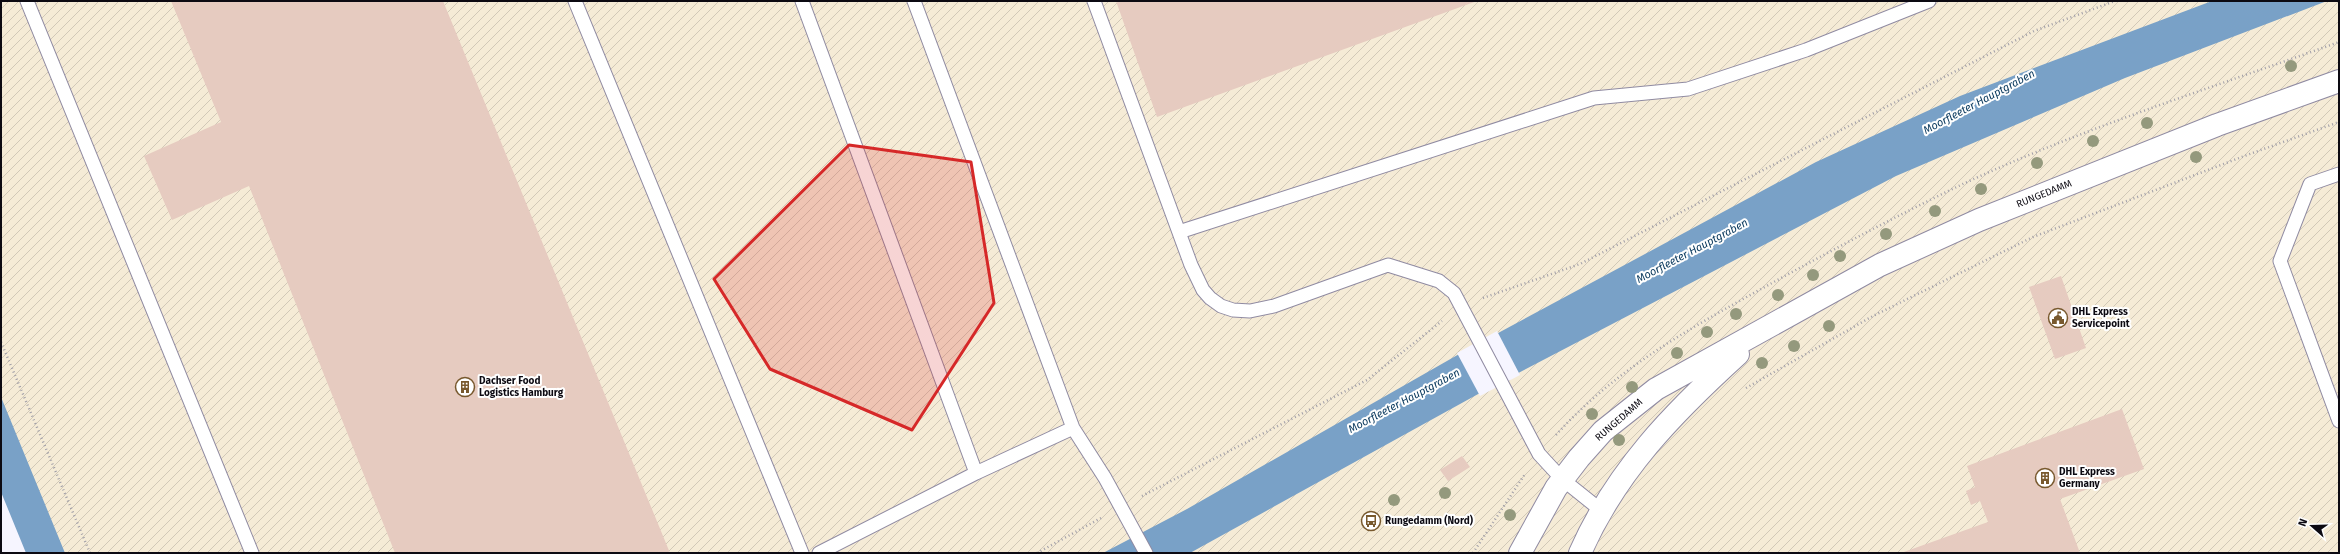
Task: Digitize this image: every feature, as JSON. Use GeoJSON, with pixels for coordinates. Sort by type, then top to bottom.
{"type":"FeatureCollection","features":[{"type":"Feature","properties":{"kind":"street","name":"RUNGEDAMM"},"geometry":{"type":"LineString","coordinates":[[1520,553],[1535,524],[1562,479],[1603,431],[1649,394],[1685,372],[1761,333],[1880,265],[1980,220],[2217,125],[2339,81]]}},
{"type":"Feature","properties":{"kind":"street","name":"RUNGEDAMM"},"geometry":{"type":"LineString","coordinates":[[1580,553],[1602,511],[1652,438],[1707,381],[1761,333]]}},
{"type":"Feature","properties":{"kind":"lane"},"geometry":{"type":"LineString","coordinates":[[27,1],[252,553]]}},
{"type":"Feature","properties":{"kind":"lane"},"geometry":{"type":"LineString","coordinates":[[575,1],[802,553]]}},
{"type":"Feature","properties":{"kind":"lane"},"geometry":{"type":"LineString","coordinates":[[802,1],[976,473]]}},
{"type":"Feature","properties":{"kind":"lane"},"geometry":{"type":"LineString","coordinates":[[914,1],[1073,428],[1105,478],[1146,553]]}},
{"type":"Feature","properties":{"kind":"lane"},"geometry":{"type":"LineString","coordinates":[[1094,1],[1179,232],[1203,290],[1221,306],[1233,310],[1250,311],[1274,306],[1388,265],[1439,281],[1454,293],[1505,387],[1539,454],[1562,479],[1602,511]]}},
{"type":"Feature","properties":{"kind":"lane"},"geometry":{"type":"LineString","coordinates":[[1179,232],[1594,98],[1688,89],[1806,50],[1929,1]]}},
{"type":"Feature","properties":{"kind":"lane"},"geometry":{"type":"LineString","coordinates":[[2339,174],[2310,184],[2280,261],[2339,421]]}},
{"type":"Feature","properties":{"kind":"lane"},"geometry":{"type":"LineString","coordinates":[[819,553],[976,473],[1073,428]]}},
{"type":"Feature","properties":{"kind":"path"},"geometry":{"type":"LineString","coordinates":[[1037,553],[1123,511],[1367,380],[1461,306],[1580,264],[2034,31],[2115,1]]}},
{"type":"Feature","properties":{"kind":"path"},"geometry":{"type":"LineString","coordinates":[[1745,388],[1873,316],[2033,238],[2247,155],[2339,122]]}},
{"type":"Feature","properties":{"kind":"path"},"geometry":{"type":"LineString","coordinates":[[1,342],[90,553]]}},
{"type":"Feature","properties":{"kind":"highlighted area"},"geometry":{"type":"Polygon","coordinates":[[[849,145],[971,162],[994,303],[912,430],[770,369],[714,279],[849,145]]]}},
{"type":"Feature","properties":{"kind":"shaded area"},"geometry":{"type":"Polygon","coordinates":[[[1,1],[2339,1],[2339,553],[55,553],[1,431],[1,1]]]}},
{"type":"Feature","properties":{"kind":"water","name":"Moorfleeter Hauptgraben"},"geometry":{"type":"Polygon","coordinates":[[[2212,1],[2327,1],[2125,78],[1896,176],[1480,393],[1190,553],[1103,553],[1187,509],[1461,353],[1816,162],[1960,96],[2212,1]]]}},
{"type":"Feature","properties":{"kind":"water"},"geometry":{"type":"Polygon","coordinates":[[[1,397],[65,553],[26,553],[1,492],[1,397]]]}},
{"type":"Feature","properties":{"kind":"pier"},"geometry":{"type":"Polygon","coordinates":[[[1497,331],[1520,375],[1480,396],[1457,353],[1497,331]]]}},
{"type":"Feature","properties":{"kind":"building","name":"Dachser Food Logistics Hamburg"},"geometry":{"type":"Polygon","coordinates":[[[171,1],[443,1],[670,553],[395,553],[249,186],[172,220],[144,156],[221,122],[171,1]]]}},
{"type":"Feature","properties":{"kind":"building"},"geometry":{"type":"Polygon","coordinates":[[[1116,1],[1477,1],[1157,117],[1116,1]]]}},
{"type":"Feature","properties":{"kind":"building","name":"DHL Express Servicepoint"},"geometry":{"type":"Polygon","coordinates":[[[2061,276],[2086,348],[2055,359],[2029,287],[2061,276]]]}},
{"type":"Feature","properties":{"kind":"building","name":"DHL Express Germany"},"geometry":{"type":"Polygon","coordinates":[[[2122,409],[2144,469],[2060,499],[2080,553],[1901,553],[1988,522],[1980,501],[1971,505],[1966,491],[1975,487],[1967,466],[2122,409]]]}},
{"type":"Feature","properties":{"kind":"building"},"geometry":{"type":"Polygon","coordinates":[[[1462,456],[1470,467],[1448,481],[1440,470],[1462,456]]]}},
{"type":"Feature","properties":{"kind":"place","name":"DHL Express Servicepoint"},"geometry":{"type":"Point","coordinates":[2058,318]}},
{"type":"Feature","properties":{"kind":"place","name":"Dachser Food Logistics Hamburg"},"geometry":{"type":"Point","coordinates":[465,387]}},
{"type":"Feature","properties":{"kind":"place","name":"DHL Express Germany"},"geometry":{"type":"Point","coordinates":[2045,478]}},
{"type":"Feature","properties":{"kind":"place","name":"Rungedamm (Nord)"},"geometry":{"type":"Point","coordinates":[1371,521]}}]}
